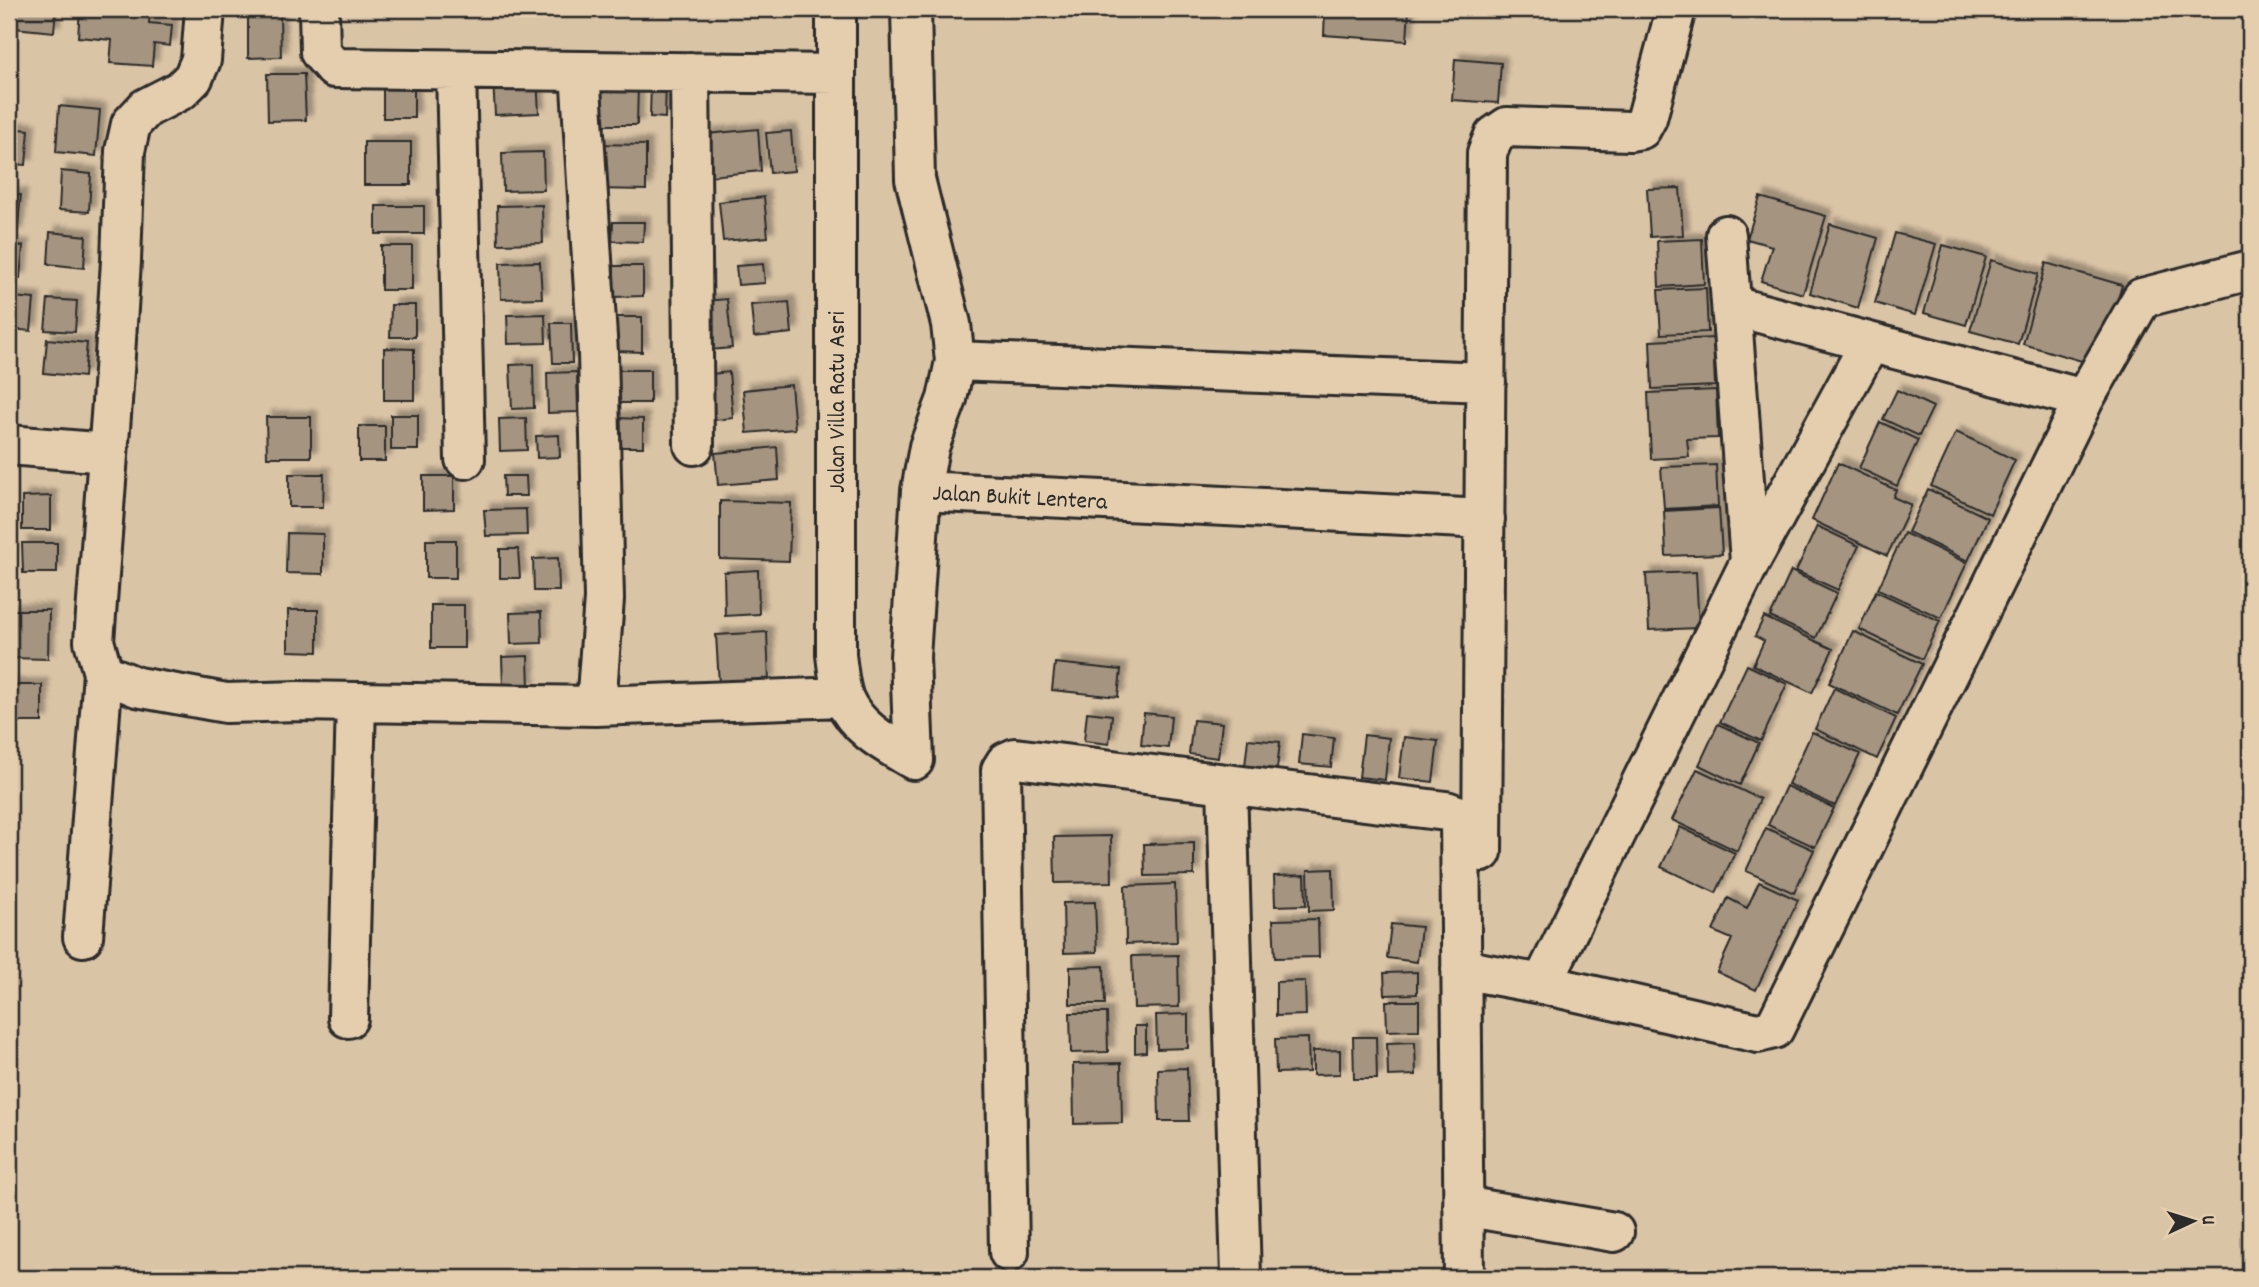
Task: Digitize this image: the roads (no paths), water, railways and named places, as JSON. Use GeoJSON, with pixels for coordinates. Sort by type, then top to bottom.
{"type":"FeatureCollection","features":[{"type":"Feature","properties":{"kind":"street"},"geometry":{"type":"LineString","coordinates":[[83,936],[103,673],[94,641],[121,261],[125,151],[131,124],[146,108],[181,90],[193,78],[201,60],[205,9]]}},
{"type":"Feature","properties":{"kind":"street"},"geometry":{"type":"LineString","coordinates":[[319,9],[320,52],[334,68],[836,74]]}},
{"type":"Feature","properties":{"kind":"street","name":"Jalan Villa Ratu Asri"},"geometry":{"type":"LineString","coordinates":[[836,9],[836,655],[843,697],[855,720],[914,760],[911,605],[921,491]]}},
{"type":"Feature","properties":{"kind":"street","name":"Jalan Bukit Lentera"},"geometry":{"type":"LineString","coordinates":[[911,9],[915,179],[951,324],[955,361],[947,399],[929,447],[921,491],[1485,519]]}},
{"type":"Feature","properties":{"kind":"street"},"geometry":{"type":"LineString","coordinates":[[1464,1278],[1463,1206],[1485,519],[1487,153],[1494,136],[1507,127],[1630,131],[1641,129],[1647,118],[1676,9]]}},
{"type":"Feature","properties":{"kind":"street"},"geometry":{"type":"LineString","coordinates":[[456,70],[465,459]]}},
{"type":"Feature","properties":{"kind":"street"},"geometry":{"type":"LineString","coordinates":[[580,71],[598,353],[604,599],[596,706]]}},
{"type":"Feature","properties":{"kind":"street"},"geometry":{"type":"LineString","coordinates":[[690,72],[694,445]]}},
{"type":"Feature","properties":{"kind":"street"},"geometry":{"type":"LineString","coordinates":[[1726,235],[1750,562]]}},
{"type":"Feature","properties":{"kind":"street"},"geometry":{"type":"LineString","coordinates":[[1471,971],[1542,984],[1758,1033],[1774,1029],[2084,399],[2142,298],[2250,270]]}},
{"type":"Feature","properties":{"kind":"street"},"geometry":{"type":"LineString","coordinates":[[1733,306],[2084,399]]}},
{"type":"Feature","properties":{"kind":"street"},"geometry":{"type":"LineString","coordinates":[[1542,984],[1750,562],[1870,343]]}},
{"type":"Feature","properties":{"kind":"street"},"geometry":{"type":"LineString","coordinates":[[955,361],[1486,382]]}},
{"type":"Feature","properties":{"kind":"street"},"geometry":{"type":"LineString","coordinates":[[9,445],[108,453]]}},
{"type":"Feature","properties":{"kind":"street"},"geometry":{"type":"LineString","coordinates":[[103,673],[137,687],[226,702],[596,706],[843,697]]}},
{"type":"Feature","properties":{"kind":"street"},"geometry":{"type":"LineString","coordinates":[[348,1018],[356,702]]}},
{"type":"Feature","properties":{"kind":"street"},"geometry":{"type":"LineString","coordinates":[[1009,1252],[1001,770],[1006,762],[1015,758],[1446,811],[1460,816],[1471,971]]}},
{"type":"Feature","properties":{"kind":"street"},"geometry":{"type":"LineString","coordinates":[[1227,784],[1241,1278]]}},
{"type":"Feature","properties":{"kind":"street"},"geometry":{"type":"LineString","coordinates":[[1463,1206],[1614,1232]]}}]}
